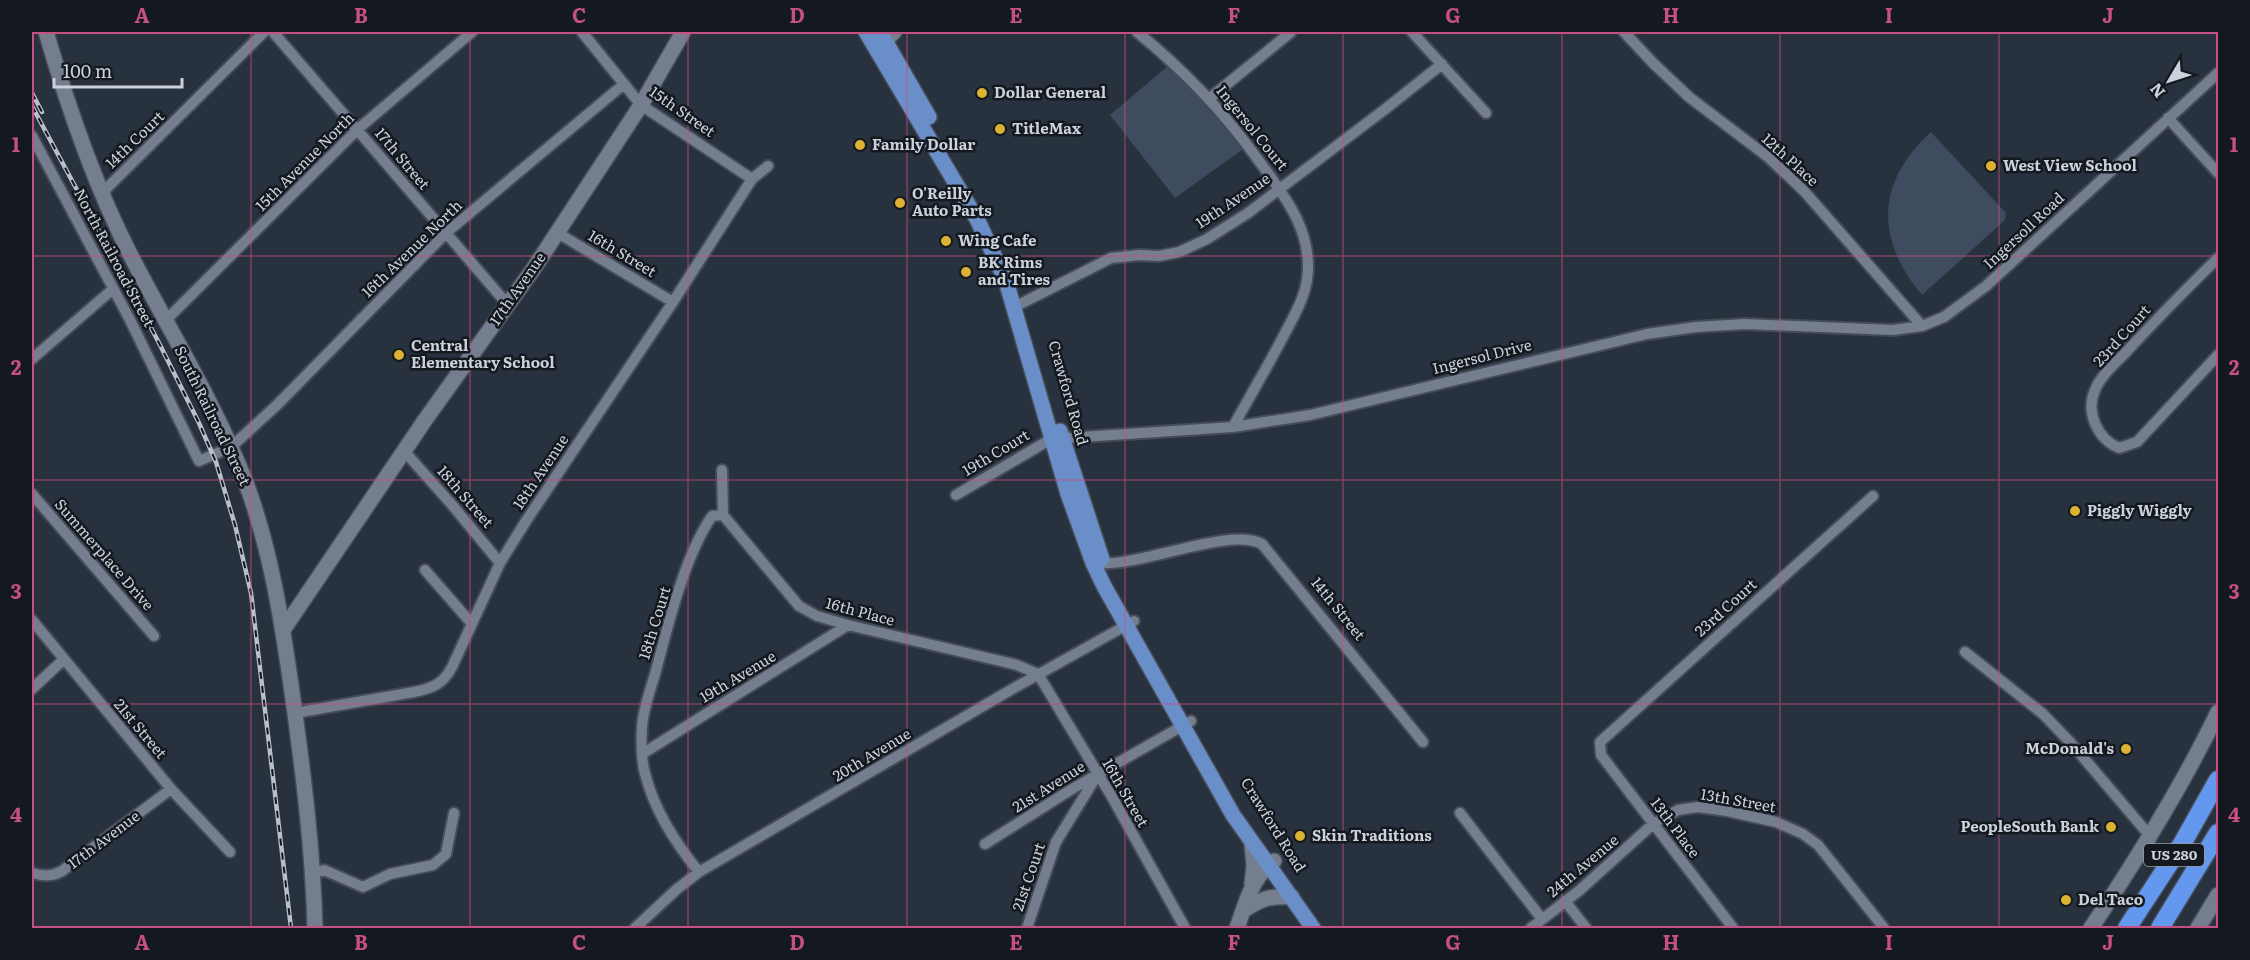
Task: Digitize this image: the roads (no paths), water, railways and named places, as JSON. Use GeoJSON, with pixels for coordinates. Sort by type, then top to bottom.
{"type":"FeatureCollection","features":[{"type":"Feature","properties":{"kind":"highway","name":"US 280"},"geometry":{"type":"LineString","coordinates":[[2127,928],[2182,844],[2218,780]]}},
{"type":"Feature","properties":{"kind":"highway","name":"US 280"},"geometry":{"type":"LineString","coordinates":[[2160,928],[2218,833]]}},
{"type":"Feature","properties":{"kind":"main road"},"geometry":{"type":"LineString","coordinates":[[866,32],[883,37]]}},
{"type":"Feature","properties":{"kind":"main road","name":"Crawford Road"},"geometry":{"type":"LineString","coordinates":[[883,37],[1001,246],[1056,438],[1098,564],[1252,845],[1290,887],[1292,897]]}},
{"type":"Feature","properties":{"kind":"main road","name":"Crawford Road"},"geometry":{"type":"LineString","coordinates":[[1186,723],[1245,817],[1270,866]]}},
{"type":"Feature","properties":{"kind":"main road"},"geometry":{"type":"LineString","coordinates":[[1292,897],[1313,928]]}},
{"type":"Feature","properties":{"kind":"street","name":"South Railroad Street"},"geometry":{"type":"LineString","coordinates":[[46,32],[102,193],[130,254],[231,447],[255,510],[283,630],[295,713],[306,794],[315,928]]}},
{"type":"Feature","properties":{"kind":"street","name":"14th Court"},"geometry":{"type":"LineString","coordinates":[[102,193],[264,32]]}},
{"type":"Feature","properties":{"kind":"street","name":"17th Street"},"geometry":{"type":"LineString","coordinates":[[273,32],[508,305]]}},
{"type":"Feature","properties":{"kind":"street","name":"15th Avenue North"},"geometry":{"type":"LineString","coordinates":[[165,321],[358,129],[472,32]]}},
{"type":"Feature","properties":{"kind":"street","name":"15th Street"},"geometry":{"type":"LineString","coordinates":[[582,32],[641,105],[752,179]]}},
{"type":"Feature","properties":{"kind":"street","name":"17th Avenue"},"geometry":{"type":"LineString","coordinates":[[283,630],[425,420],[508,305],[641,105],[683,32]]}},
{"type":"Feature","properties":{"kind":"street","name":"Ingersol Court"},"geometry":{"type":"LineString","coordinates":[[1137,32],[1166,55],[1210,98],[1280,187],[1299,222],[1308,251],[1307,281],[1298,309],[1233,427]]}},
{"type":"Feature","properties":{"kind":"street"},"geometry":{"type":"LineString","coordinates":[[1210,98],[1291,32]]}},
{"type":"Feature","properties":{"kind":"street"},"geometry":{"type":"LineString","coordinates":[[1412,32],[1486,113]]}},
{"type":"Feature","properties":{"kind":"street","name":"12th Place"},"geometry":{"type":"LineString","coordinates":[[1624,32],[1689,97],[1768,157],[1804,191],[1922,326]]}},
{"type":"Feature","properties":{"kind":"street","name":"19th Avenue"},"geometry":{"type":"LineString","coordinates":[[1019,305],[1111,258],[1139,255],[1159,256],[1179,252],[1207,239],[1248,213],[1442,64]]}},
{"type":"Feature","properties":{"kind":"street","name":"Ingersoll Road"},"geometry":{"type":"LineString","coordinates":[[1922,326],[1944,317],[1986,286],[2218,73]]}},
{"type":"Feature","properties":{"kind":"street","name":"16th Avenue North"},"geometry":{"type":"LineString","coordinates":[[199,461],[231,447],[277,405],[446,233],[624,84]]}},
{"type":"Feature","properties":{"kind":"street"},"geometry":{"type":"LineString","coordinates":[[2168,118],[2218,173]]}},
{"type":"Feature","properties":{"kind":"street","name":"North Railroad Street"},"geometry":{"type":"LineString","coordinates":[[32,136],[151,361],[199,461]]}},
{"type":"Feature","properties":{"kind":"street","name":"18th Avenue"},"geometry":{"type":"LineString","coordinates":[[295,713],[433,687],[442,682],[448,675],[501,563],[526,522],[752,179],[768,166]]}},
{"type":"Feature","properties":{"kind":"street","name":"16th Street"},"geometry":{"type":"LineString","coordinates":[[556,232],[673,302]]}},
{"type":"Feature","properties":{"kind":"street","name":"23rd Court"},"geometry":{"type":"LineString","coordinates":[[2218,258],[2105,375],[2094,391],[2091,410],[2097,429],[2110,444],[2119,448],[2137,442],[2218,355]]}},
{"type":"Feature","properties":{"kind":"street"},"geometry":{"type":"LineString","coordinates":[[32,358],[113,289]]}},
{"type":"Feature","properties":{"kind":"street","name":"Ingersol Drive"},"geometry":{"type":"LineString","coordinates":[[1056,438],[1233,427],[1310,415],[1647,334],[1696,327],[1745,324],[1893,330],[1922,326]]}},
{"type":"Feature","properties":{"kind":"street","name":"19th Court"},"geometry":{"type":"LineString","coordinates":[[956,495],[1056,438]]}},
{"type":"Feature","properties":{"kind":"street","name":"18th Street"},"geometry":{"type":"LineString","coordinates":[[405,452],[501,563]]}},
{"type":"Feature","properties":{"kind":"street"},"geometry":{"type":"LineString","coordinates":[[722,470],[723,515]]}},
{"type":"Feature","properties":{"kind":"street","name":"Summerplace Drive"},"geometry":{"type":"LineString","coordinates":[[32,494],[154,636]]}},
{"type":"Feature","properties":{"kind":"street","name":"23rd Court"},"geometry":{"type":"LineString","coordinates":[[1600,742],[1873,496]]}},
{"type":"Feature","properties":{"kind":"street","name":"16th Place"},"geometry":{"type":"LineString","coordinates":[[723,515],[799,606],[817,616],[1017,665],[1038,674]]}},
{"type":"Feature","properties":{"kind":"street","name":"18th Court"},"geometry":{"type":"LineString","coordinates":[[642,754],[642,726],[646,707],[676,602],[705,526],[712,516],[723,515]]}},
{"type":"Feature","properties":{"kind":"street","name":"14th Street"},"geometry":{"type":"LineString","coordinates":[[1098,564],[1215,537],[1253,540],[1262,544],[1423,742]]}},
{"type":"Feature","properties":{"kind":"street"},"geometry":{"type":"LineString","coordinates":[[425,570],[472,624]]}},
{"type":"Feature","properties":{"kind":"street","name":"21st Street"},"geometry":{"type":"LineString","coordinates":[[32,620],[171,789],[230,852]]}},
{"type":"Feature","properties":{"kind":"street","name":"20th Avenue"},"geometry":{"type":"LineString","coordinates":[[635,928],[699,872],[1038,674],[1130,624]]}},
{"type":"Feature","properties":{"kind":"street","name":"19th Avenue"},"geometry":{"type":"LineString","coordinates":[[642,754],[848,625]]}},
{"type":"Feature","properties":{"kind":"street"},"geometry":{"type":"LineString","coordinates":[[1965,652],[2043,714],[2070,742],[2150,836]]}},
{"type":"Feature","properties":{"kind":"street"},"geometry":{"type":"LineString","coordinates":[[32,689],[63,660]]}},
{"type":"Feature","properties":{"kind":"street","name":"16th Street"},"geometry":{"type":"LineString","coordinates":[[1038,674],[1098,774],[1185,928]]}},
{"type":"Feature","properties":{"kind":"street"},"geometry":{"type":"LineString","coordinates":[[2091,928],[2150,836],[2188,771],[2218,712]]}},
{"type":"Feature","properties":{"kind":"street","name":"21st Avenue"},"geometry":{"type":"LineString","coordinates":[[985,844],[1186,723]]}},
{"type":"Feature","properties":{"kind":"street","name":"13th Place"},"geometry":{"type":"LineString","coordinates":[[1600,742],[1601,755],[1733,928]]}},
{"type":"Feature","properties":{"kind":"street"},"geometry":{"type":"LineString","coordinates":[[642,754],[651,795],[675,838],[699,872]]}},
{"type":"Feature","properties":{"kind":"street","name":"21st Court"},"geometry":{"type":"LineString","coordinates":[[1027,928],[1056,842],[1098,774]]}},
{"type":"Feature","properties":{"kind":"street","name":"17th Avenue"},"geometry":{"type":"LineString","coordinates":[[32,873],[53,876],[62,871],[171,789]]}},
{"type":"Feature","properties":{"kind":"street","name":"13th Street"},"geometry":{"type":"LineString","coordinates":[[1653,824],[1678,810],[1698,807],[1776,822],[1803,834],[1818,845],[1884,928]]}},
{"type":"Feature","properties":{"kind":"street"},"geometry":{"type":"LineString","coordinates":[[312,873],[324,870],[363,887],[390,874],[433,865],[446,854],[454,813]]}},
{"type":"Feature","properties":{"kind":"street"},"geometry":{"type":"LineString","coordinates":[[1460,813],[1542,919]]}},
{"type":"Feature","properties":{"kind":"street","name":"24th Avenue"},"geometry":{"type":"LineString","coordinates":[[1531,928],[1653,824]]}},
{"type":"Feature","properties":{"kind":"street"},"geometry":{"type":"LineString","coordinates":[[1252,845],[1254,865],[1252,886]]}},
{"type":"Feature","properties":{"kind":"street"},"geometry":{"type":"LineString","coordinates":[[1237,928],[1252,886],[1261,871],[1270,866]]}},
{"type":"Feature","properties":{"kind":"street"},"geometry":{"type":"LineString","coordinates":[[1244,910],[1256,896],[1270,866]]}},
{"type":"Feature","properties":{"kind":"street"},"geometry":{"type":"LineString","coordinates":[[2198,928],[2218,895]]}},
{"type":"Feature","properties":{"kind":"street"},"geometry":{"type":"LineString","coordinates":[[1244,910],[1262,898],[1292,897]]}},
{"type":"Feature","properties":{"kind":"street"},"geometry":{"type":"LineString","coordinates":[[1565,901],[1586,928]]}},
{"type":"Feature","properties":{"kind":"railway"},"geometry":{"type":"LineString","coordinates":[[32,93],[42,112]]}},
{"type":"Feature","properties":{"kind":"railway"},"geometry":{"type":"LineString","coordinates":[[32,106],[158,341],[216,462],[235,525],[251,593],[291,928]]}},
{"type":"Feature","properties":{"kind":"place","name":"Dollar General"},"geometry":{"type":"Point","coordinates":[982,93]}},
{"type":"Feature","properties":{"kind":"place","name":"TitleMax"},"geometry":{"type":"Point","coordinates":[1000,129]}},
{"type":"Feature","properties":{"kind":"place","name":"Family Dollar"},"geometry":{"type":"Point","coordinates":[860,145]}},
{"type":"Feature","properties":{"kind":"place","name":"West View School"},"geometry":{"type":"Point","coordinates":[1991,166]}},
{"type":"Feature","properties":{"kind":"place","name":"O'Reilly Auto Parts"},"geometry":{"type":"Point","coordinates":[900,203]}},
{"type":"Feature","properties":{"kind":"place","name":"Wing Cafe"},"geometry":{"type":"Point","coordinates":[946,241]}},
{"type":"Feature","properties":{"kind":"place","name":"BK Rims and Tires"},"geometry":{"type":"Point","coordinates":[966,272]}},
{"type":"Feature","properties":{"kind":"place","name":"Central Elementary School"},"geometry":{"type":"Point","coordinates":[399,355]}},
{"type":"Feature","properties":{"kind":"place","name":"Piggly Wiggly"},"geometry":{"type":"Point","coordinates":[2075,511]}},
{"type":"Feature","properties":{"kind":"place","name":"McDonald's"},"geometry":{"type":"Point","coordinates":[2126,749]}},
{"type":"Feature","properties":{"kind":"place","name":"PeopleSouth Bank"},"geometry":{"type":"Point","coordinates":[2111,827]}},
{"type":"Feature","properties":{"kind":"place","name":"Skin Traditions"},"geometry":{"type":"Point","coordinates":[1300,836]}},
{"type":"Feature","properties":{"kind":"place","name":"Del Taco"},"geometry":{"type":"Point","coordinates":[2066,900]}}]}
